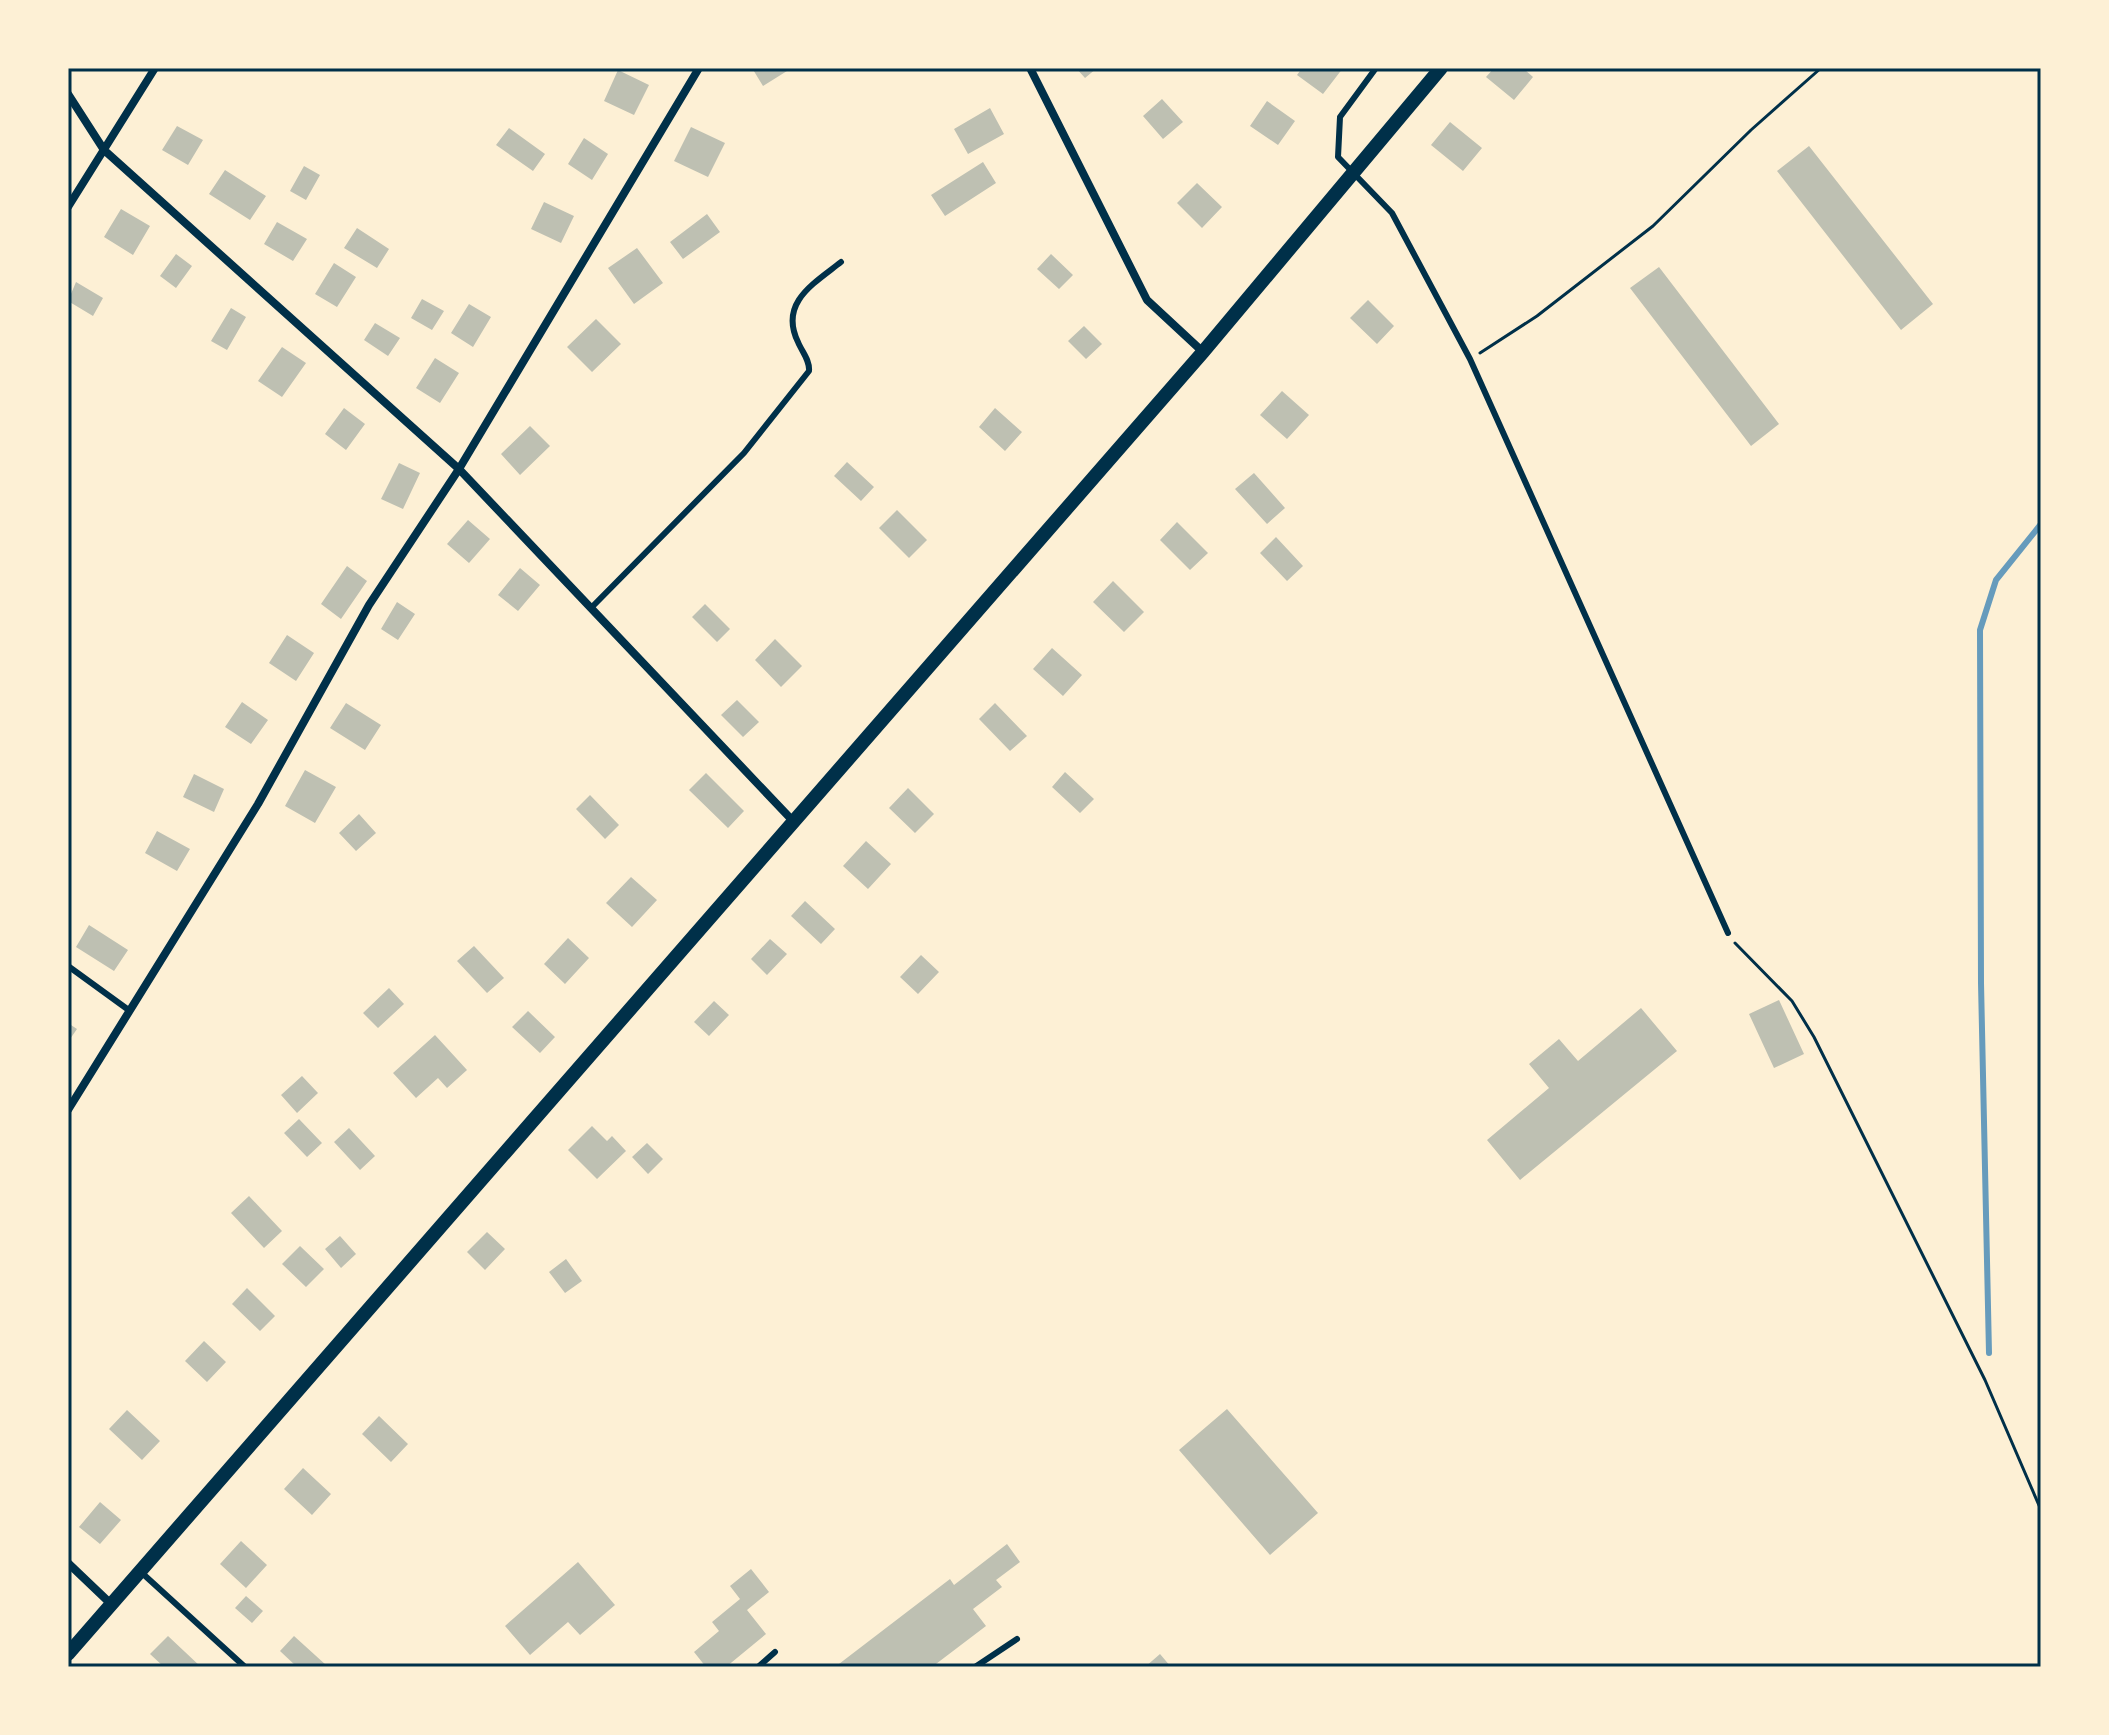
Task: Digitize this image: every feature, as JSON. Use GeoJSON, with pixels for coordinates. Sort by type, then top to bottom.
{"type":"FeatureCollection","features":[{"type":"Feature","properties":{"kind":"street"},"geometry":{"type":"LineString","coordinates":[[68,207],[155,68]]}},
{"type":"Feature","properties":{"kind":"street"},"geometry":{"type":"LineString","coordinates":[[68,1110],[258,804],[369,605],[459,469],[699,68]]}},
{"type":"Feature","properties":{"kind":"street"},"geometry":{"type":"LineString","coordinates":[[1030,68],[1147,300],[1203,352]]}},
{"type":"Feature","properties":{"kind":"street"},"geometry":{"type":"LineString","coordinates":[[68,1654],[1203,352],[1438,69]]}},
{"type":"Feature","properties":{"kind":"street"},"geometry":{"type":"LineString","coordinates":[[68,94],[104,150],[459,469],[793,821]]}},
{"type":"Feature","properties":{"kind":"street"},"geometry":{"type":"LineString","coordinates":[[68,1563],[111,1604]]}},
{"type":"Feature","properties":{"kind":"lane"},"geometry":{"type":"LineString","coordinates":[[1376,68],[1340,117],[1338,157],[1392,213],[1470,359],[1728,933]]}},
{"type":"Feature","properties":{"kind":"lane"},"geometry":{"type":"LineString","coordinates":[[591,608],[744,453],[809,371],[810,363],[792,329],[793,308],[804,291],[841,262]]}},
{"type":"Feature","properties":{"kind":"lane"},"geometry":{"type":"LineString","coordinates":[[68,966],[131,1011]]}},
{"type":"Feature","properties":{"kind":"lane"},"geometry":{"type":"LineString","coordinates":[[139,1570],[245,1667]]}},
{"type":"Feature","properties":{"kind":"lane"},"geometry":{"type":"LineString","coordinates":[[975,1667],[1017,1639]]}},
{"type":"Feature","properties":{"kind":"lane"},"geometry":{"type":"LineString","coordinates":[[758,1667],[775,1652]]}},
{"type":"Feature","properties":{"kind":"path"},"geometry":{"type":"LineString","coordinates":[[1470,359],[1537,316],[1653,226],[1751,130],[1821,68]]}},
{"type":"Feature","properties":{"kind":"path"},"geometry":{"type":"LineString","coordinates":[[1728,933],[1746,957],[1792,1001],[1814,1037],[1985,1380],[2041,1510]]}},
{"type":"Feature","properties":{"kind":"building"},"geometry":{"type":"Polygon","coordinates":[[[752,68],[785,68],[787,71],[763,86],[752,68]]]}},
{"type":"Feature","properties":{"kind":"building"},"geometry":{"type":"Polygon","coordinates":[[[1076,68],[1097,68],[1085,78],[1076,68]]]}},
{"type":"Feature","properties":{"kind":"building"},"geometry":{"type":"Polygon","coordinates":[[[1302,68],[1343,68],[1323,94],[1297,75],[1302,68]]]}},
{"type":"Feature","properties":{"kind":"building"},"geometry":{"type":"Polygon","coordinates":[[[1494,68],[1523,68],[1533,77],[1514,100],[1486,77],[1494,68]]]}},
{"type":"Feature","properties":{"kind":"building"},"geometry":{"type":"Polygon","coordinates":[[[618,70],[649,85],[634,115],[604,101],[618,70]]]}},
{"type":"Feature","properties":{"kind":"building"},"geometry":{"type":"Polygon","coordinates":[[[1162,99],[1183,122],[1163,139],[1143,116],[1162,99]]]}},
{"type":"Feature","properties":{"kind":"building"},"geometry":{"type":"Polygon","coordinates":[[[1267,101],[1295,121],[1278,145],[1250,126],[1267,101]]]}},
{"type":"Feature","properties":{"kind":"building"},"geometry":{"type":"Polygon","coordinates":[[[990,108],[1004,134],[968,154],[954,129],[990,108]]]}},
{"type":"Feature","properties":{"kind":"building"},"geometry":{"type":"Polygon","coordinates":[[[1450,122],[1482,148],[1463,171],[1431,145],[1450,122]]]}},
{"type":"Feature","properties":{"kind":"building"},"geometry":{"type":"Polygon","coordinates":[[[177,126],[203,140],[188,165],[162,150],[177,126]]]}},
{"type":"Feature","properties":{"kind":"building"},"geometry":{"type":"Polygon","coordinates":[[[691,127],[725,143],[708,177],[674,161],[691,127]]]}},
{"type":"Feature","properties":{"kind":"building"},"geometry":{"type":"Polygon","coordinates":[[[509,128],[545,154],[533,171],[496,145],[509,128]]]}},
{"type":"Feature","properties":{"kind":"building"},"geometry":{"type":"Polygon","coordinates":[[[584,138],[608,154],[592,180],[568,164],[584,138]]]}},
{"type":"Feature","properties":{"kind":"building"},"geometry":{"type":"Polygon","coordinates":[[[1809,146],[1933,304],[1901,330],[1777,171],[1809,146]]]}},
{"type":"Feature","properties":{"kind":"building"},"geometry":{"type":"Polygon","coordinates":[[[983,162],[996,183],[945,216],[931,195],[983,162]]]}},
{"type":"Feature","properties":{"kind":"building"},"geometry":{"type":"Polygon","coordinates":[[[304,166],[320,175],[306,200],[290,191],[304,166]]]}},
{"type":"Feature","properties":{"kind":"building"},"geometry":{"type":"Polygon","coordinates":[[[225,170],[266,196],[250,220],[209,194],[225,170]]]}},
{"type":"Feature","properties":{"kind":"building"},"geometry":{"type":"Polygon","coordinates":[[[1197,183],[1222,207],[1202,228],[1177,203],[1197,183]]]}},
{"type":"Feature","properties":{"kind":"building"},"geometry":{"type":"Polygon","coordinates":[[[544,202],[574,216],[561,243],[531,229],[544,202]]]}},
{"type":"Feature","properties":{"kind":"building"},"geometry":{"type":"Polygon","coordinates":[[[121,209],[150,226],[133,255],[104,237],[121,209]]]}},
{"type":"Feature","properties":{"kind":"building"},"geometry":{"type":"Polygon","coordinates":[[[707,214],[720,232],[683,259],[670,242],[707,214]]]}},
{"type":"Feature","properties":{"kind":"building"},"geometry":{"type":"Polygon","coordinates":[[[277,222],[307,239],[293,261],[264,244],[277,222]]]}},
{"type":"Feature","properties":{"kind":"building"},"geometry":{"type":"Polygon","coordinates":[[[357,228],[389,249],[377,268],[344,248],[357,228]]]}},
{"type":"Feature","properties":{"kind":"building"},"geometry":{"type":"Polygon","coordinates":[[[637,248],[663,283],[634,304],[608,268],[637,248]]]}},
{"type":"Feature","properties":{"kind":"building"},"geometry":{"type":"Polygon","coordinates":[[[176,254],[192,266],[176,288],[160,276],[176,254]]]}},
{"type":"Feature","properties":{"kind":"building"},"geometry":{"type":"Polygon","coordinates":[[[1051,254],[1073,275],[1059,289],[1037,269],[1051,254]]]}},
{"type":"Feature","properties":{"kind":"building"},"geometry":{"type":"Polygon","coordinates":[[[334,263],[356,277],[337,307],[315,294],[334,263]]]}},
{"type":"Feature","properties":{"kind":"building"},"geometry":{"type":"Polygon","coordinates":[[[1659,267],[1779,424],[1751,446],[1630,288],[1659,267]]]}},
{"type":"Feature","properties":{"kind":"building"},"geometry":{"type":"Polygon","coordinates":[[[76,282],[103,298],[93,316],[68,301],[76,282]]]}},
{"type":"Feature","properties":{"kind":"building"},"geometry":{"type":"Polygon","coordinates":[[[422,299],[444,311],[432,330],[411,318],[422,299]]]}},
{"type":"Feature","properties":{"kind":"building"},"geometry":{"type":"Polygon","coordinates":[[[1368,300],[1394,326],[1377,344],[1350,318],[1368,300]]]}},
{"type":"Feature","properties":{"kind":"building"},"geometry":{"type":"Polygon","coordinates":[[[469,304],[491,317],[473,347],[451,333],[469,304]]]}},
{"type":"Feature","properties":{"kind":"building"},"geometry":{"type":"Polygon","coordinates":[[[231,308],[246,317],[227,350],[211,341],[231,308]]]}},
{"type":"Feature","properties":{"kind":"building"},"geometry":{"type":"Polygon","coordinates":[[[596,319],[621,344],[592,372],[567,347],[596,319]]]}},
{"type":"Feature","properties":{"kind":"building"},"geometry":{"type":"Polygon","coordinates":[[[375,323],[400,338],[388,356],[364,340],[375,323]]]}},
{"type":"Feature","properties":{"kind":"building"},"geometry":{"type":"Polygon","coordinates":[[[1084,326],[1102,344],[1086,359],[1068,341],[1084,326]]]}},
{"type":"Feature","properties":{"kind":"building"},"geometry":{"type":"Polygon","coordinates":[[[282,347],[306,363],[282,397],[258,381],[282,347]]]}},
{"type":"Feature","properties":{"kind":"building"},"geometry":{"type":"Polygon","coordinates":[[[435,358],[459,373],[440,403],[416,388],[435,358]]]}},
{"type":"Feature","properties":{"kind":"building"},"geometry":{"type":"Polygon","coordinates":[[[1282,391],[1309,415],[1287,439],[1260,415],[1282,391]]]}},
{"type":"Feature","properties":{"kind":"building"},"geometry":{"type":"Polygon","coordinates":[[[344,408],[365,424],[346,450],[325,434],[344,408]]]}},
{"type":"Feature","properties":{"kind":"building"},"geometry":{"type":"Polygon","coordinates":[[[995,408],[1022,432],[1005,451],[979,427],[995,408]]]}},
{"type":"Feature","properties":{"kind":"building"},"geometry":{"type":"Polygon","coordinates":[[[530,426],[550,446],[520,475],[501,454],[530,426]]]}},
{"type":"Feature","properties":{"kind":"building"},"geometry":{"type":"Polygon","coordinates":[[[847,462],[874,487],[861,501],[834,476],[847,462]]]}},
{"type":"Feature","properties":{"kind":"building"},"geometry":{"type":"Polygon","coordinates":[[[399,463],[420,473],[403,509],[381,499],[399,463]]]}},
{"type":"Feature","properties":{"kind":"building"},"geometry":{"type":"Polygon","coordinates":[[[1254,473],[1285,508],[1267,524],[1235,489],[1254,473]]]}},
{"type":"Feature","properties":{"kind":"building"},"geometry":{"type":"Polygon","coordinates":[[[897,510],[927,540],[909,558],[879,528],[897,510]]]}},
{"type":"Feature","properties":{"kind":"building"},"geometry":{"type":"Polygon","coordinates":[[[468,520],[490,539],[469,563],[447,544],[468,520]]]}},
{"type":"Feature","properties":{"kind":"building"},"geometry":{"type":"Polygon","coordinates":[[[1177,522],[1208,553],[1190,570],[1160,540],[1177,522]]]}},
{"type":"Feature","properties":{"kind":"building"},"geometry":{"type":"Polygon","coordinates":[[[1276,537],[1303,566],[1287,581],[1260,553],[1276,537]]]}},
{"type":"Feature","properties":{"kind":"building"},"geometry":{"type":"Polygon","coordinates":[[[347,566],[367,581],[341,619],[321,604],[347,566]]]}},
{"type":"Feature","properties":{"kind":"building"},"geometry":{"type":"Polygon","coordinates":[[[520,568],[540,585],[518,611],[498,595],[520,568]]]}},
{"type":"Feature","properties":{"kind":"building"},"geometry":{"type":"Polygon","coordinates":[[[1113,581],[1144,612],[1124,632],[1093,602],[1113,581]]]}},
{"type":"Feature","properties":{"kind":"building"},"geometry":{"type":"Polygon","coordinates":[[[397,602],[415,614],[398,640],[381,629],[397,602]]]}},
{"type":"Feature","properties":{"kind":"building"},"geometry":{"type":"Polygon","coordinates":[[[705,604],[730,629],[717,642],[692,617],[705,604]]]}},
{"type":"Feature","properties":{"kind":"building"},"geometry":{"type":"Polygon","coordinates":[[[287,635],[314,653],[296,681],[269,663],[287,635]]]}},
{"type":"Feature","properties":{"kind":"building"},"geometry":{"type":"Polygon","coordinates":[[[775,639],[802,666],[781,687],[755,660],[775,639]]]}},
{"type":"Feature","properties":{"kind":"building"},"geometry":{"type":"Polygon","coordinates":[[[1052,648],[1082,675],[1063,696],[1033,669],[1052,648]]]}},
{"type":"Feature","properties":{"kind":"building"},"geometry":{"type":"Polygon","coordinates":[[[737,700],[759,722],[743,737],[721,715],[737,700]]]}},
{"type":"Feature","properties":{"kind":"building"},"geometry":{"type":"Polygon","coordinates":[[[242,702],[268,720],[251,744],[225,727],[242,702]]]}},
{"type":"Feature","properties":{"kind":"building"},"geometry":{"type":"Polygon","coordinates":[[[346,703],[381,725],[365,750],[330,728],[346,703]]]}},
{"type":"Feature","properties":{"kind":"building"},"geometry":{"type":"Polygon","coordinates":[[[995,703],[1027,736],[1010,751],[979,719],[995,703]]]}},
{"type":"Feature","properties":{"kind":"building"},"geometry":{"type":"Polygon","coordinates":[[[305,770],[336,787],[315,823],[285,806],[305,770]]]}},
{"type":"Feature","properties":{"kind":"building"},"geometry":{"type":"Polygon","coordinates":[[[1065,772],[1094,799],[1080,813],[1052,787],[1065,772]]]}},
{"type":"Feature","properties":{"kind":"building"},"geometry":{"type":"Polygon","coordinates":[[[706,773],[744,811],[728,828],[689,790],[706,773]]]}},
{"type":"Feature","properties":{"kind":"building"},"geometry":{"type":"Polygon","coordinates":[[[194,774],[224,789],[214,812],[183,797],[194,774]]]}},
{"type":"Feature","properties":{"kind":"building"},"geometry":{"type":"Polygon","coordinates":[[[908,788],[934,814],[915,833],[889,808],[908,788]]]}},
{"type":"Feature","properties":{"kind":"building"},"geometry":{"type":"Polygon","coordinates":[[[590,795],[619,825],[605,839],[576,809],[590,795]]]}},
{"type":"Feature","properties":{"kind":"building"},"geometry":{"type":"Polygon","coordinates":[[[359,814],[376,833],[356,851],[339,833],[359,814]]]}},
{"type":"Feature","properties":{"kind":"building"},"geometry":{"type":"Polygon","coordinates":[[[157,831],[190,849],[177,871],[145,853],[157,831]]]}},
{"type":"Feature","properties":{"kind":"building"},"geometry":{"type":"Polygon","coordinates":[[[866,841],[891,864],[868,889],[843,866],[866,841]]]}},
{"type":"Feature","properties":{"kind":"building"},"geometry":{"type":"Polygon","coordinates":[[[631,877],[657,900],[632,927],[606,903],[631,877]]]}},
{"type":"Feature","properties":{"kind":"building"},"geometry":{"type":"Polygon","coordinates":[[[805,901],[835,929],[821,944],[791,916],[805,901]]]}},
{"type":"Feature","properties":{"kind":"building"},"geometry":{"type":"Polygon","coordinates":[[[89,925],[128,950],[114,971],[76,947],[89,925]]]}},
{"type":"Feature","properties":{"kind":"building"},"geometry":{"type":"Polygon","coordinates":[[[568,938],[589,958],[565,984],[544,964],[568,938]]]}},
{"type":"Feature","properties":{"kind":"building"},"geometry":{"type":"Polygon","coordinates":[[[770,939],[787,954],[767,975],[751,959],[770,939]]]}},
{"type":"Feature","properties":{"kind":"building"},"geometry":{"type":"Polygon","coordinates":[[[474,946],[504,978],[487,993],[457,961],[474,946]]]}},
{"type":"Feature","properties":{"kind":"building"},"geometry":{"type":"Polygon","coordinates":[[[921,955],[939,972],[918,994],[900,977],[921,955]]]}},
{"type":"Feature","properties":{"kind":"building"},"geometry":{"type":"Polygon","coordinates":[[[389,988],[404,1004],[378,1028],[363,1013],[389,988]]]}},
{"type":"Feature","properties":{"kind":"building"},"geometry":{"type":"Polygon","coordinates":[[[1779,1000],[1804,1054],[1774,1068],[1749,1014],[1779,1000]]]}},
{"type":"Feature","properties":{"kind":"building"},"geometry":{"type":"Polygon","coordinates":[[[714,1001],[729,1015],[709,1036],[694,1022],[714,1001]]]}},
{"type":"Feature","properties":{"kind":"building"},"geometry":{"type":"Polygon","coordinates":[[[1641,1008],[1677,1051],[1520,1180],[1487,1140],[1549,1088],[1529,1064],[1559,1039],[1578,1061],[1641,1008]]]}},
{"type":"Feature","properties":{"kind":"building"},"geometry":{"type":"Polygon","coordinates":[[[528,1011],[555,1037],[540,1053],[512,1027],[528,1011]]]}},
{"type":"Feature","properties":{"kind":"building"},"geometry":{"type":"Polygon","coordinates":[[[68,1023],[77,1029],[68,1042],[68,1023]]]}},
{"type":"Feature","properties":{"kind":"building"},"geometry":{"type":"Polygon","coordinates":[[[435,1035],[467,1070],[447,1088],[438,1078],[416,1098],[393,1073],[435,1035]]]}},
{"type":"Feature","properties":{"kind":"building"},"geometry":{"type":"Polygon","coordinates":[[[302,1076],[318,1093],[297,1113],[281,1095],[302,1076]]]}},
{"type":"Feature","properties":{"kind":"building"},"geometry":{"type":"Polygon","coordinates":[[[299,1119],[322,1143],[307,1157],[284,1133],[299,1119]]]}},
{"type":"Feature","properties":{"kind":"building"},"geometry":{"type":"Polygon","coordinates":[[[592,1126],[607,1141],[612,1136],[626,1151],[597,1179],[568,1150],[592,1126]]]}},
{"type":"Feature","properties":{"kind":"building"},"geometry":{"type":"Polygon","coordinates":[[[349,1128],[375,1156],[360,1170],[334,1142],[349,1128]]]}},
{"type":"Feature","properties":{"kind":"building"},"geometry":{"type":"Polygon","coordinates":[[[647,1143],[663,1159],[648,1174],[632,1157],[647,1143]]]}},
{"type":"Feature","properties":{"kind":"building"},"geometry":{"type":"Polygon","coordinates":[[[249,1196],[282,1231],[264,1248],[231,1213],[249,1196]]]}},
{"type":"Feature","properties":{"kind":"building"},"geometry":{"type":"Polygon","coordinates":[[[487,1232],[505,1249],[485,1270],[467,1252],[487,1232]]]}},
{"type":"Feature","properties":{"kind":"building"},"geometry":{"type":"Polygon","coordinates":[[[340,1236],[356,1254],[341,1268],[325,1249],[340,1236]]]}},
{"type":"Feature","properties":{"kind":"building"},"geometry":{"type":"Polygon","coordinates":[[[300,1246],[324,1269],[306,1287],[282,1264],[300,1246]]]}},
{"type":"Feature","properties":{"kind":"building"},"geometry":{"type":"Polygon","coordinates":[[[566,1259],[582,1281],[565,1293],[549,1272],[566,1259]]]}},
{"type":"Feature","properties":{"kind":"building"},"geometry":{"type":"Polygon","coordinates":[[[247,1288],[275,1316],[260,1331],[232,1304],[247,1288]]]}},
{"type":"Feature","properties":{"kind":"building"},"geometry":{"type":"Polygon","coordinates":[[[204,1341],[226,1362],[207,1382],[185,1361],[204,1341]]]}},
{"type":"Feature","properties":{"kind":"building"},"geometry":{"type":"Polygon","coordinates":[[[1227,1409],[1318,1513],[1270,1555],[1179,1450],[1227,1409]]]}},
{"type":"Feature","properties":{"kind":"building"},"geometry":{"type":"Polygon","coordinates":[[[127,1410],[160,1441],[142,1460],[109,1429],[127,1410]]]}},
{"type":"Feature","properties":{"kind":"building"},"geometry":{"type":"Polygon","coordinates":[[[379,1416],[408,1444],[391,1462],[362,1434],[379,1416]]]}},
{"type":"Feature","properties":{"kind":"building"},"geometry":{"type":"Polygon","coordinates":[[[303,1468],[331,1494],[312,1515],[284,1489],[303,1468]]]}},
{"type":"Feature","properties":{"kind":"building"},"geometry":{"type":"Polygon","coordinates":[[[100,1502],[121,1520],[100,1544],[79,1527],[100,1502]]]}},
{"type":"Feature","properties":{"kind":"building"},"geometry":{"type":"Polygon","coordinates":[[[241,1541],[267,1565],[246,1588],[220,1564],[241,1541]]]}},
{"type":"Feature","properties":{"kind":"building"},"geometry":{"type":"Polygon","coordinates":[[[1007,1544],[1020,1562],[996,1580],[1002,1587],[973,1609],[986,1626],[932,1667],[835,1667],[950,1579],[954,1585],[1007,1544]]]}},
{"type":"Feature","properties":{"kind":"building"},"geometry":{"type":"Polygon","coordinates":[[[578,1562],[615,1605],[580,1635],[568,1622],[530,1655],[505,1626],[578,1562]]]}},
{"type":"Feature","properties":{"kind":"building"},"geometry":{"type":"Polygon","coordinates":[[[751,1569],[769,1592],[747,1610],[766,1634],[726,1667],[706,1667],[694,1652],[719,1631],[712,1622],[740,1599],[730,1586],[751,1569]]]}},
{"type":"Feature","properties":{"kind":"building"},"geometry":{"type":"Polygon","coordinates":[[[246,1596],[263,1611],[252,1623],[235,1608],[246,1596]]]}},
{"type":"Feature","properties":{"kind":"building"},"geometry":{"type":"Polygon","coordinates":[[[168,1636],[201,1667],[164,1667],[150,1654],[168,1636]]]}},
{"type":"Feature","properties":{"kind":"building"},"geometry":{"type":"Polygon","coordinates":[[[294,1636],[325,1667],[297,1667],[280,1651],[294,1636]]]}},
{"type":"Feature","properties":{"kind":"building"},"geometry":{"type":"Polygon","coordinates":[[[1160,1654],[1171,1667],[1145,1667],[1160,1654]]]}},
{"type":"Feature","properties":{"kind":"waterway"},"geometry":{"type":"LineString","coordinates":[[1989,1353],[1981,983],[1980,630],[1996,580],[2041,524]]}}]}
